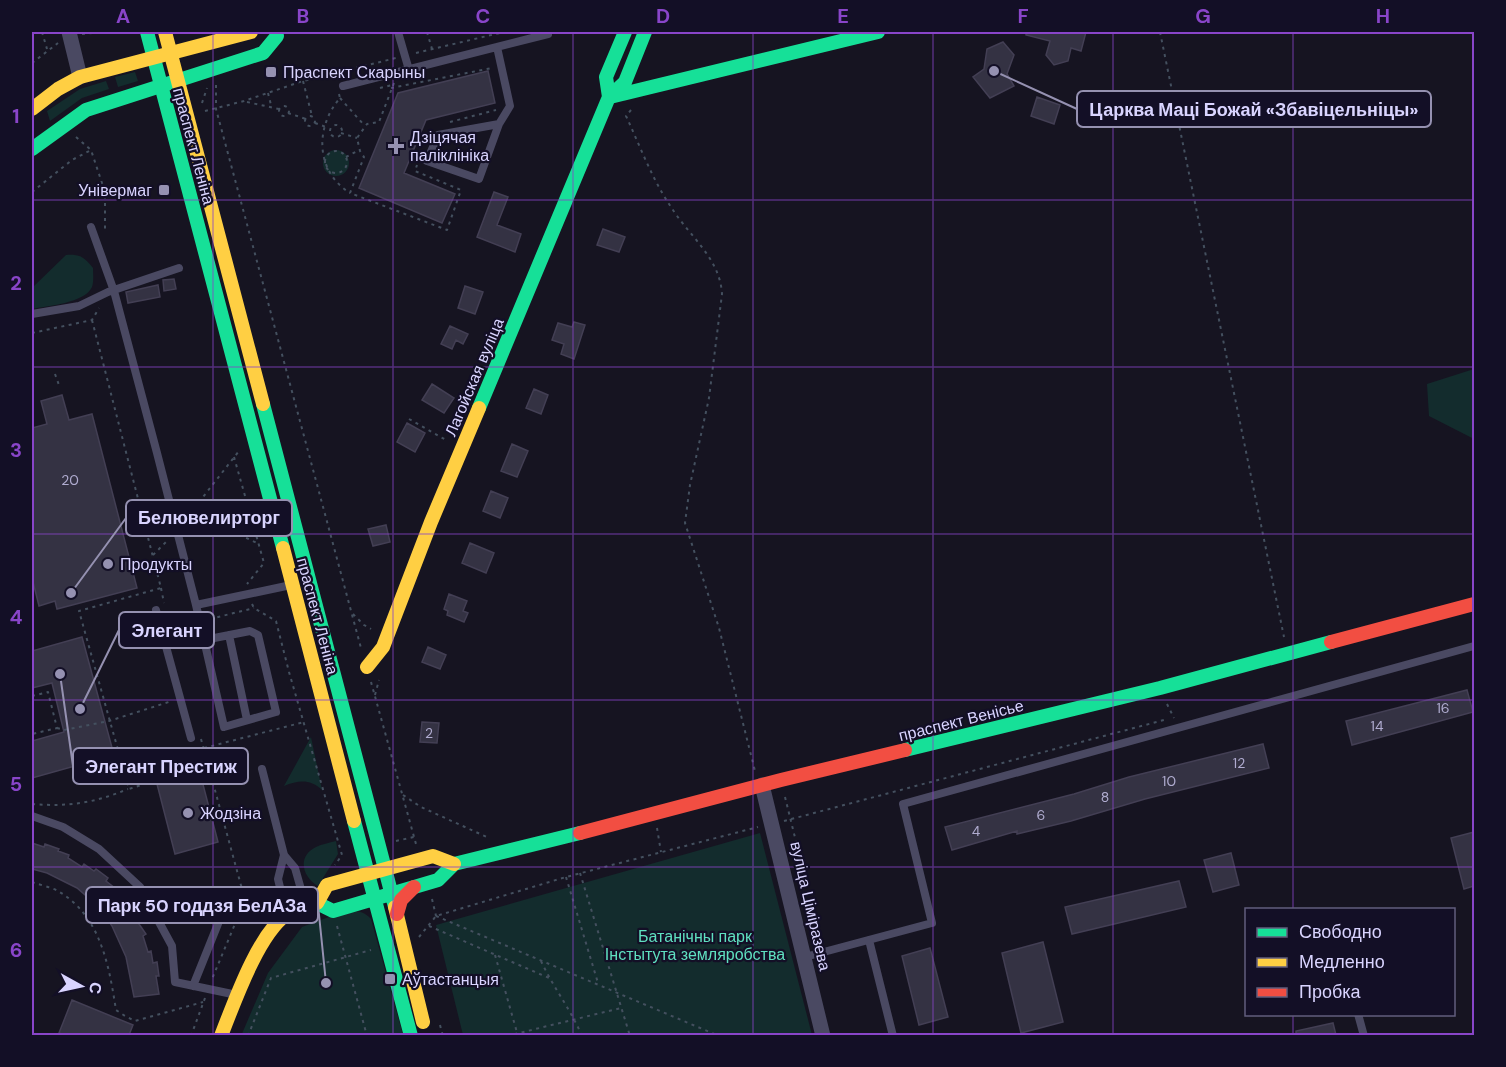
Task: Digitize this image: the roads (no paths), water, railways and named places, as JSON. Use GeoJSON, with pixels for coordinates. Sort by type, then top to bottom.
{"type":"FeatureCollection","features":[{"type":"Feature","properties":{"kind":"main road","name":"праспект Леніна"},"geometry":{"type":"LineString","coordinates":[[147,32],[411,1035]]}},
{"type":"Feature","properties":{"kind":"main road","name":"праспект Леніна"},"geometry":{"type":"LineString","coordinates":[[165,32],[386,869],[426,1035]]}},
{"type":"Feature","properties":{"kind":"main road"},"geometry":{"type":"LineString","coordinates":[[32,109],[58,88],[80,76],[251,32]]}},
{"type":"Feature","properties":{"kind":"main road"},"geometry":{"type":"LineString","coordinates":[[263,32],[277,36],[292,32]]}},
{"type":"Feature","properties":{"kind":"main road","name":"Лагойская вуліца"},"geometry":{"type":"LineString","coordinates":[[609,97],[606,76],[625,32]]}},
{"type":"Feature","properties":{"kind":"main road","name":"Лагойская вуліца"},"geometry":{"type":"LineString","coordinates":[[367,667],[383,647],[462,447],[609,97],[625,82],[645,32]]}},
{"type":"Feature","properties":{"kind":"main road"},"geometry":{"type":"LineString","coordinates":[[609,97],[878,32]]}},
{"type":"Feature","properties":{"kind":"main road"},"geometry":{"type":"LineString","coordinates":[[32,149],[41,136],[86,110],[263,52],[277,36]]}},
{"type":"Feature","properties":{"kind":"main road","name":"праспект Венісье"},"geometry":{"type":"LineString","coordinates":[[454,864],[433,856],[327,885],[312,905],[333,911],[438,880],[454,864],[516,850],[781,780],[1160,688],[1474,604]]}},
{"type":"Feature","properties":{"kind":"main road"},"geometry":{"type":"LineString","coordinates":[[397,914],[401,900],[421,885]]}},
{"type":"Feature","properties":{"kind":"main road"},"geometry":{"type":"LineString","coordinates":[[221,1035],[267,938],[278,922],[287,914],[312,905]]}},
{"type":"Feature","properties":{"kind":"street"},"geometry":{"type":"LineString","coordinates":[[69,32],[80,76]]}},
{"type":"Feature","properties":{"kind":"street","name":"вуліца Ціміразева"},"geometry":{"type":"LineString","coordinates":[[762,785],[823,1035]]}},
{"type":"Feature","properties":{"kind":"lane"},"geometry":{"type":"LineString","coordinates":[[398,32],[409,70]]}},
{"type":"Feature","properties":{"kind":"lane"},"geometry":{"type":"LineString","coordinates":[[339,86],[548,34]]}},
{"type":"Feature","properties":{"kind":"lane"},"geometry":{"type":"LineString","coordinates":[[497,47],[510,106],[500,124],[479,180],[427,161],[438,135],[500,124]]}},
{"type":"Feature","properties":{"kind":"lane"},"geometry":{"type":"LineString","coordinates":[[91,228],[114,291],[196,605],[200,622],[204,640],[224,727],[276,712],[258,634],[250,631],[204,640]]}},
{"type":"Feature","properties":{"kind":"lane"},"geometry":{"type":"LineString","coordinates":[[32,314],[79,306],[179,268]]}},
{"type":"Feature","properties":{"kind":"lane"},"geometry":{"type":"LineString","coordinates":[[196,605],[310,581]]}},
{"type":"Feature","properties":{"kind":"lane"},"geometry":{"type":"LineString","coordinates":[[156,610],[191,738]]}},
{"type":"Feature","properties":{"kind":"lane"},"geometry":{"type":"LineString","coordinates":[[229,635],[247,720]]}},
{"type":"Feature","properties":{"kind":"lane"},"geometry":{"type":"LineString","coordinates":[[805,957],[932,923],[903,804],[1474,646]]}},
{"type":"Feature","properties":{"kind":"lane"},"geometry":{"type":"LineString","coordinates":[[262,769],[284,855],[295,868],[312,905]]}},
{"type":"Feature","properties":{"kind":"lane"},"geometry":{"type":"LineString","coordinates":[[32,816],[63,827],[99,849],[140,887],[172,946],[175,982],[238,996]]}},
{"type":"Feature","properties":{"kind":"lane"},"geometry":{"type":"LineString","coordinates":[[284,855],[278,879],[287,914]]}},
{"type":"Feature","properties":{"kind":"lane"},"geometry":{"type":"LineString","coordinates":[[194,986],[230,894]]}},
{"type":"Feature","properties":{"kind":"lane"},"geometry":{"type":"LineString","coordinates":[[869,940],[893,1035]]}},
{"type":"Feature","properties":{"kind":"lane"},"geometry":{"type":"LineString","coordinates":[[1359,1016],[1364,1035]]}},
{"type":"Feature","properties":{"kind":"place","name":"Царква Маці Божай «Збавіцельніцы»"},"geometry":{"type":"Point","coordinates":[994,71]}},
{"type":"Feature","properties":{"kind":"place","name":"Праспект Скарыны"},"geometry":{"type":"Point","coordinates":[271,72]}},
{"type":"Feature","properties":{"kind":"place","name":"Дзіцячая паліклініка"},"geometry":{"type":"Point","coordinates":[396,146]}},
{"type":"Feature","properties":{"kind":"place","name":"Універмаг"},"geometry":{"type":"Point","coordinates":[164,190]}},
{"type":"Feature","properties":{"kind":"place","name":"Продукты"},"geometry":{"type":"Point","coordinates":[108,564]}},
{"type":"Feature","properties":{"kind":"place","name":"Белювелирторг"},"geometry":{"type":"Point","coordinates":[71,593]}},
{"type":"Feature","properties":{"kind":"place","name":"Элегант Престиж"},"geometry":{"type":"Point","coordinates":[60,674]}},
{"type":"Feature","properties":{"kind":"place","name":"Элегант"},"geometry":{"type":"Point","coordinates":[80,709]}},
{"type":"Feature","properties":{"kind":"place","name":"Жодзіна"},"geometry":{"type":"Point","coordinates":[188,813]}},
{"type":"Feature","properties":{"kind":"place","name":"Аўтастанцыя"},"geometry":{"type":"Point","coordinates":[390,979]}},
{"type":"Feature","properties":{"kind":"place","name":"Парк 50 годдзя БелАЗа"},"geometry":{"type":"Point","coordinates":[326,983]}},
{"type":"Feature","properties":{"kind":"park label","name":"Батанічны парк Інстытута земляробства"},"geometry":{"type":"Point","coordinates":[695,945]}}]}
